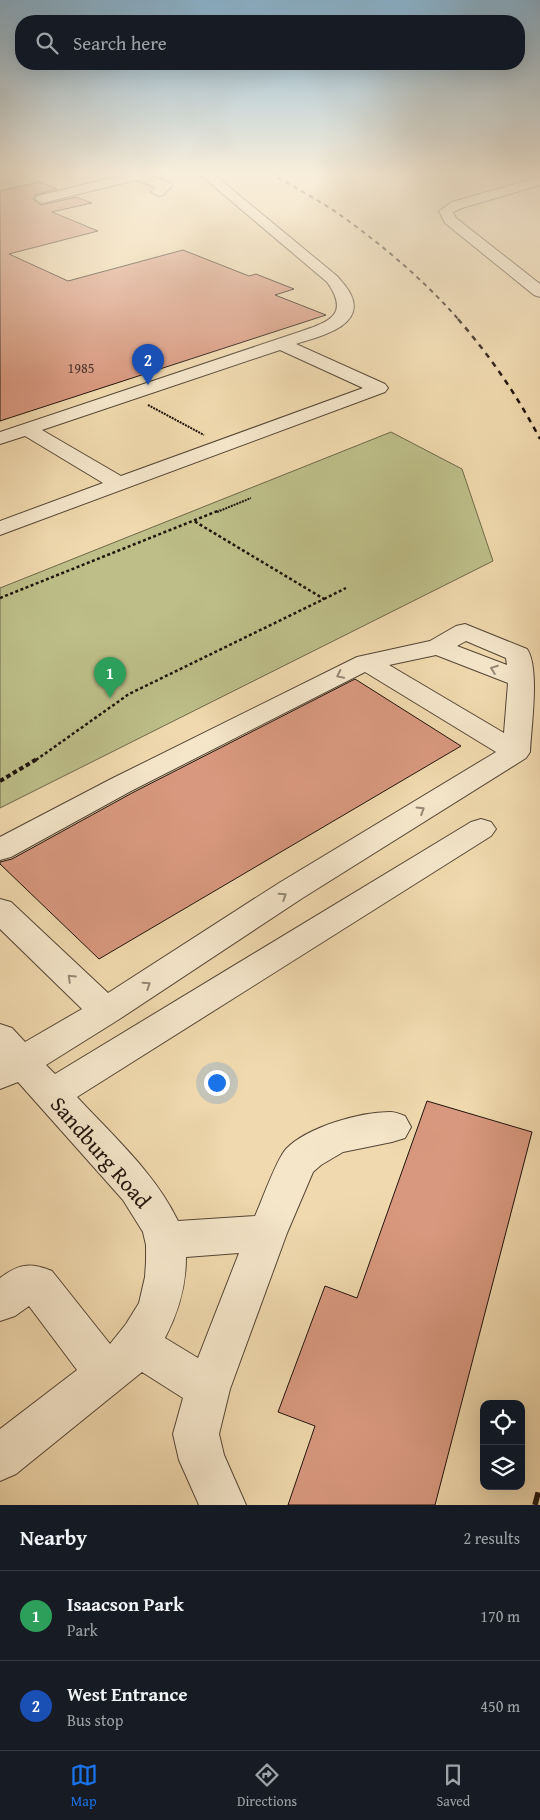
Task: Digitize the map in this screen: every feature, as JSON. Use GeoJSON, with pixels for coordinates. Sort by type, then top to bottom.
{"type":"FeatureCollection","features":[{"type":"Feature","properties":{"kind":"street"},"geometry":{"type":"LineString","coordinates":[[0,438],[282,344],[327,328],[338,322],[346,314],[344,293],[332,279],[289,243]]}},
{"type":"Feature","properties":{"kind":"street"},"geometry":{"type":"LineString","coordinates":[[480,243],[540,292]]}},
{"type":"Feature","properties":{"kind":"street"},"geometry":{"type":"LineString","coordinates":[[0,528],[379,388],[282,344]]}},
{"type":"Feature","properties":{"kind":"street"},"geometry":{"type":"LineString","coordinates":[[27,429],[119,484]]}},
{"type":"Feature","properties":{"kind":"street"},"geometry":{"type":"LineString","coordinates":[[0,850],[121,785],[366,662],[438,647],[521,679],[516,752]]}},
{"type":"Feature","properties":{"kind":"street"},"geometry":{"type":"LineString","coordinates":[[366,662],[516,752]]}},
{"type":"Feature","properties":{"kind":"street"},"geometry":{"type":"LineString","coordinates":[[7,1058],[106,1011],[290,891],[516,752]]}},
{"type":"Feature","properties":{"kind":"street"},"geometry":{"type":"LineString","coordinates":[[51,1095],[481,829]]}},
{"type":"Feature","properties":{"kind":"street"},"geometry":{"type":"LineString","coordinates":[[0,910],[106,1011]]}},
{"type":"Feature","properties":{"kind":"street","name":"Sandburg Road"},"geometry":{"type":"LineString","coordinates":[[0,1458],[122,1361],[138,1345],[155,1318],[166,1283],[166,1240],[156,1215],[137,1188],[51,1095],[7,1058]]}},
{"type":"Feature","properties":{"kind":"street"},"geometry":{"type":"LineString","coordinates":[[223,1505],[202,1460],[196,1434],[208,1389],[267,1233],[298,1162],[307,1152],[326,1142],[361,1131],[392,1127]]}},
{"type":"Feature","properties":{"kind":"street"},"geometry":{"type":"LineString","coordinates":[[166,1240],[267,1233]]}},
{"type":"Feature","properties":{"kind":"street"},"geometry":{"type":"LineString","coordinates":[[0,1302],[25,1284],[37,1284],[106,1374]]}},
{"type":"Feature","properties":{"kind":"street"},"geometry":{"type":"LineString","coordinates":[[138,1345],[208,1389]]}},
{"type":"Feature","properties":{"kind":"path"},"geometry":{"type":"LineString","coordinates":[[130,395],[224,445]]}},
{"type":"Feature","properties":{"kind":"path"},"geometry":{"type":"LineString","coordinates":[[0,598],[251,498]]}},
{"type":"Feature","properties":{"kind":"path"},"geometry":{"type":"LineString","coordinates":[[194,521],[324,599]]}},
{"type":"Feature","properties":{"kind":"path"},"geometry":{"type":"LineString","coordinates":[[0,781],[36,760],[129,694],[346,588]]}},
{"type":"Feature","properties":{"kind":"green space"},"geometry":{"type":"Polygon","coordinates":[[[391,432],[462,469],[493,561],[0,808],[0,588],[391,432]]]}},
{"type":"Feature","properties":{"kind":"building"},"geometry":{"type":"Polygon","coordinates":[[[0,243],[51,243],[9,254],[68,281],[183,250],[249,276],[256,274],[294,289],[275,295],[326,315],[0,421],[0,243]]]}},
{"type":"Feature","properties":{"kind":"building"},"geometry":{"type":"Polygon","coordinates":[[[355,679],[461,746],[99,959],[0,864],[0,862],[12,859],[132,793],[355,679]]]}},
{"type":"Feature","properties":{"kind":"building"},"geometry":{"type":"Polygon","coordinates":[[[427,1101],[532,1132],[435,1505],[288,1505],[315,1426],[278,1412],[325,1286],[357,1298],[427,1101]]]}},
{"type":"Feature","properties":{"kind":"railway"},"geometry":{"type":"LineString","coordinates":[[378,243],[416,276],[459,320]]}},
{"type":"Feature","properties":{"kind":"railway"},"geometry":{"type":"LineString","coordinates":[[458,319],[502,376],[540,439]]}},
{"type":"Feature","properties":{"kind":"railway"},"geometry":{"type":"LineString","coordinates":[[535,1505],[540,1485]]}},
{"type":"Feature","properties":{"kind":"place","name":"West Entrance"},"geometry":{"type":"Point","coordinates":[148,385]}},
{"type":"Feature","properties":{"kind":"place","name":"Isaacson Park"},"geometry":{"type":"Point","coordinates":[110,698]}}]}
